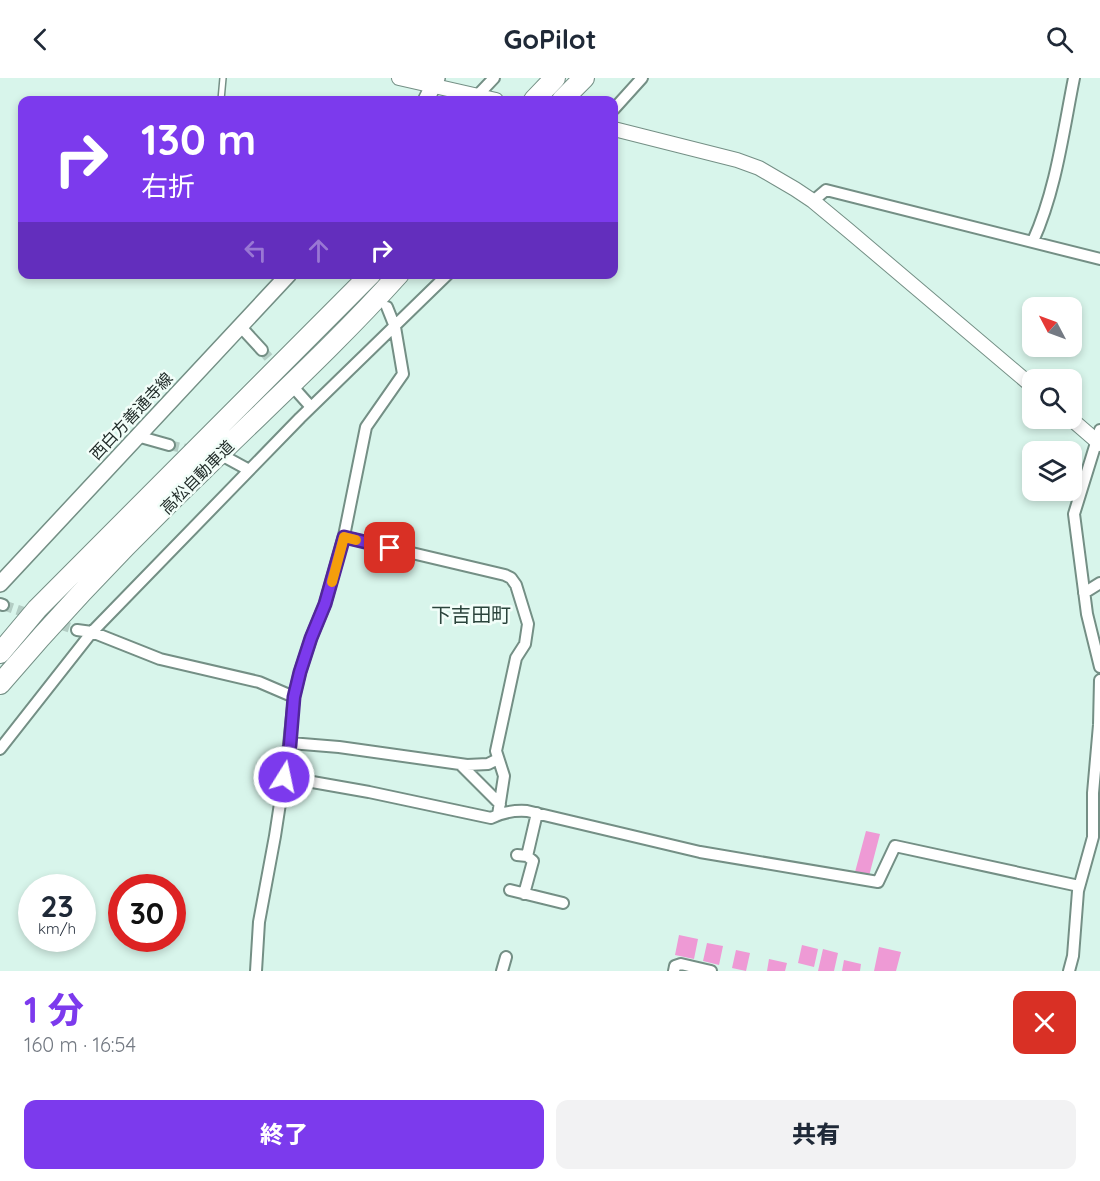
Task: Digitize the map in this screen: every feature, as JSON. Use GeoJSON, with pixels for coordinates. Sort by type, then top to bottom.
{"type":"FeatureCollection","features":[{"type":"Feature","properties":{"kind":"highway"},"geometry":{"type":"LineString","coordinates":[[538,96],[555,78]]}},
{"type":"Feature","properties":{"kind":"highway"},"geometry":{"type":"LineString","coordinates":[[566,96],[584,78]]}},
{"type":"Feature","properties":{"kind":"highway","name":"高松自動車道"},"geometry":{"type":"LineString","coordinates":[[0,654],[37,609],[366,279]]}},
{"type":"Feature","properties":{"kind":"highway","name":"高松自動車道"},"geometry":{"type":"LineString","coordinates":[[0,684],[54,621],[200,472],[365,312],[395,279]]}},
{"type":"Feature","properties":{"kind":"main road"},"geometry":{"type":"LineString","coordinates":[[428,96],[435,82]]}},
{"type":"Feature","properties":{"kind":"main road","name":"西白方善通寺線"},"geometry":{"type":"LineString","coordinates":[[0,584],[284,279]]}},
{"type":"Feature","properties":{"kind":"street"},"geometry":{"type":"LineString","coordinates":[[399,78],[435,82],[473,96]]}},
{"type":"Feature","properties":{"kind":"street"},"geometry":{"type":"LineString","coordinates":[[477,96],[494,78]]}},
{"type":"Feature","properties":{"kind":"street"},"geometry":{"type":"LineString","coordinates":[[618,105],[642,78]]}},
{"type":"Feature","properties":{"kind":"street"},"geometry":{"type":"LineString","coordinates":[[1033,241],[1041,224],[1054,176],[1074,78]]}},
{"type":"Feature","properties":{"kind":"street"},"geometry":{"type":"LineString","coordinates":[[618,130],[738,160],[759,168],[813,201],[1022,378]]}},
{"type":"Feature","properties":{"kind":"street"},"geometry":{"type":"LineString","coordinates":[[813,201],[826,190],[1100,259]]}},
{"type":"Feature","properties":{"kind":"street"},"geometry":{"type":"LineString","coordinates":[[0,749],[92,632],[311,407],[443,279]]}},
{"type":"Feature","properties":{"kind":"street"},"geometry":{"type":"LineString","coordinates":[[256,971],[259,922],[290,742],[294,697],[311,638],[325,604],[344,537],[366,427],[403,374],[395,327],[387,307]]}},
{"type":"Feature","properties":{"kind":"street"},"geometry":{"type":"LineString","coordinates":[[240,326],[262,350]]}},
{"type":"Feature","properties":{"kind":"street"},"geometry":{"type":"LineString","coordinates":[[294,388],[311,407]]}},
{"type":"Feature","properties":{"kind":"street"},"geometry":{"type":"LineString","coordinates":[[1082,426],[1099,438],[1074,514],[1087,614],[1100,667]]}},
{"type":"Feature","properties":{"kind":"street"},"geometry":{"type":"LineString","coordinates":[[137,435],[169,445]]}},
{"type":"Feature","properties":{"kind":"street"},"geometry":{"type":"LineString","coordinates":[[227,458],[249,470]]}},
{"type":"Feature","properties":{"kind":"street"},"geometry":{"type":"LineString","coordinates":[[284,777],[369,792],[490,818],[499,809],[504,776],[496,751],[516,658],[527,636],[526,614],[516,585],[511,578],[505,575],[344,537]]}},
{"type":"Feature","properties":{"kind":"street"},"geometry":{"type":"LineString","coordinates":[[1084,593],[1100,583]]}},
{"type":"Feature","properties":{"kind":"street"},"geometry":{"type":"LineString","coordinates":[[77,630],[92,632],[160,659],[259,682],[294,697]]}},
{"type":"Feature","properties":{"kind":"street"},"geometry":{"type":"LineString","coordinates":[[1069,971],[1073,956],[1079,886],[1093,837],[1093,793],[1100,680]]}},
{"type":"Feature","properties":{"kind":"street"},"geometry":{"type":"LineString","coordinates":[[290,742],[460,764],[488,764],[498,759]]}},
{"type":"Feature","properties":{"kind":"street"},"geometry":{"type":"LineString","coordinates":[[460,764],[499,809],[537,813],[700,852],[878,882],[895,846],[1079,886]]}},
{"type":"Feature","properties":{"kind":"street"},"geometry":{"type":"LineString","coordinates":[[524,894],[533,861],[522,855],[537,813]]}},
{"type":"Feature","properties":{"kind":"street"},"geometry":{"type":"LineString","coordinates":[[510,890],[563,903]]}},
{"type":"Feature","properties":{"kind":"street"},"geometry":{"type":"LineString","coordinates":[[502,971],[506,957]]}},
{"type":"Feature","properties":{"kind":"street"},"geometry":{"type":"LineString","coordinates":[[674,971],[675,966],[681,964],[711,971]]}},
{"type":"Feature","properties":{"kind":"lane"},"geometry":{"type":"LineString","coordinates":[[221,96],[223,78]]}},
{"type":"Feature","properties":{"kind":"building"},"geometry":{"type":"Polygon","coordinates":[[[866,831],[880,834],[869,876],[855,872],[866,831]]]}},
{"type":"Feature","properties":{"kind":"building"},"geometry":{"type":"Polygon","coordinates":[[[679,935],[698,939],[694,959],[675,955],[679,935]]]}},
{"type":"Feature","properties":{"kind":"building"},"geometry":{"type":"Polygon","coordinates":[[[707,943],[723,946],[719,965],[703,961],[707,943]]]}},
{"type":"Feature","properties":{"kind":"building"},"geometry":{"type":"Polygon","coordinates":[[[802,945],[818,949],[814,967],[798,963],[802,945]]]}},
{"type":"Feature","properties":{"kind":"building"},"geometry":{"type":"Polygon","coordinates":[[[879,947],[901,952],[896,971],[874,971],[879,947]]]}},
{"type":"Feature","properties":{"kind":"building"},"geometry":{"type":"Polygon","coordinates":[[[823,949],[838,953],[834,971],[818,971],[823,949]]]}},
{"type":"Feature","properties":{"kind":"building"},"geometry":{"type":"Polygon","coordinates":[[[736,950],[750,953],[746,971],[732,968],[736,950]]]}},
{"type":"Feature","properties":{"kind":"building"},"geometry":{"type":"Polygon","coordinates":[[[769,959],[787,963],[785,971],[767,971],[769,959]]]}},
{"type":"Feature","properties":{"kind":"building"},"geometry":{"type":"Polygon","coordinates":[[[844,960],[861,964],[860,971],[842,971],[844,960]]]}},
{"type":"Feature","properties":{"kind":"tunnel"},"geometry":{"type":"LineString","coordinates":[[262,350],[280,371]]}},
{"type":"Feature","properties":{"kind":"tunnel"},"geometry":{"type":"LineString","coordinates":[[169,445],[195,451]]}},
{"type":"Feature","properties":{"kind":"tunnel"},"geometry":{"type":"LineString","coordinates":[[3,605],[77,630]]}},
{"type":"Feature","properties":{"kind":"slow traffic"},"geometry":{"type":"LineString","coordinates":[[332,582],[344,537],[356,540]]}},
{"type":"Feature","properties":{"kind":"district","name":"下吉田町"},"geometry":{"type":"Point","coordinates":[471,614]}},
{"type":"Feature","properties":{"kind":"route"},"geometry":{"type":"LineString","coordinates":[[284,777],[290,745],[294,697],[300,672],[325,604],[344,537],[390,548]]}}]}
